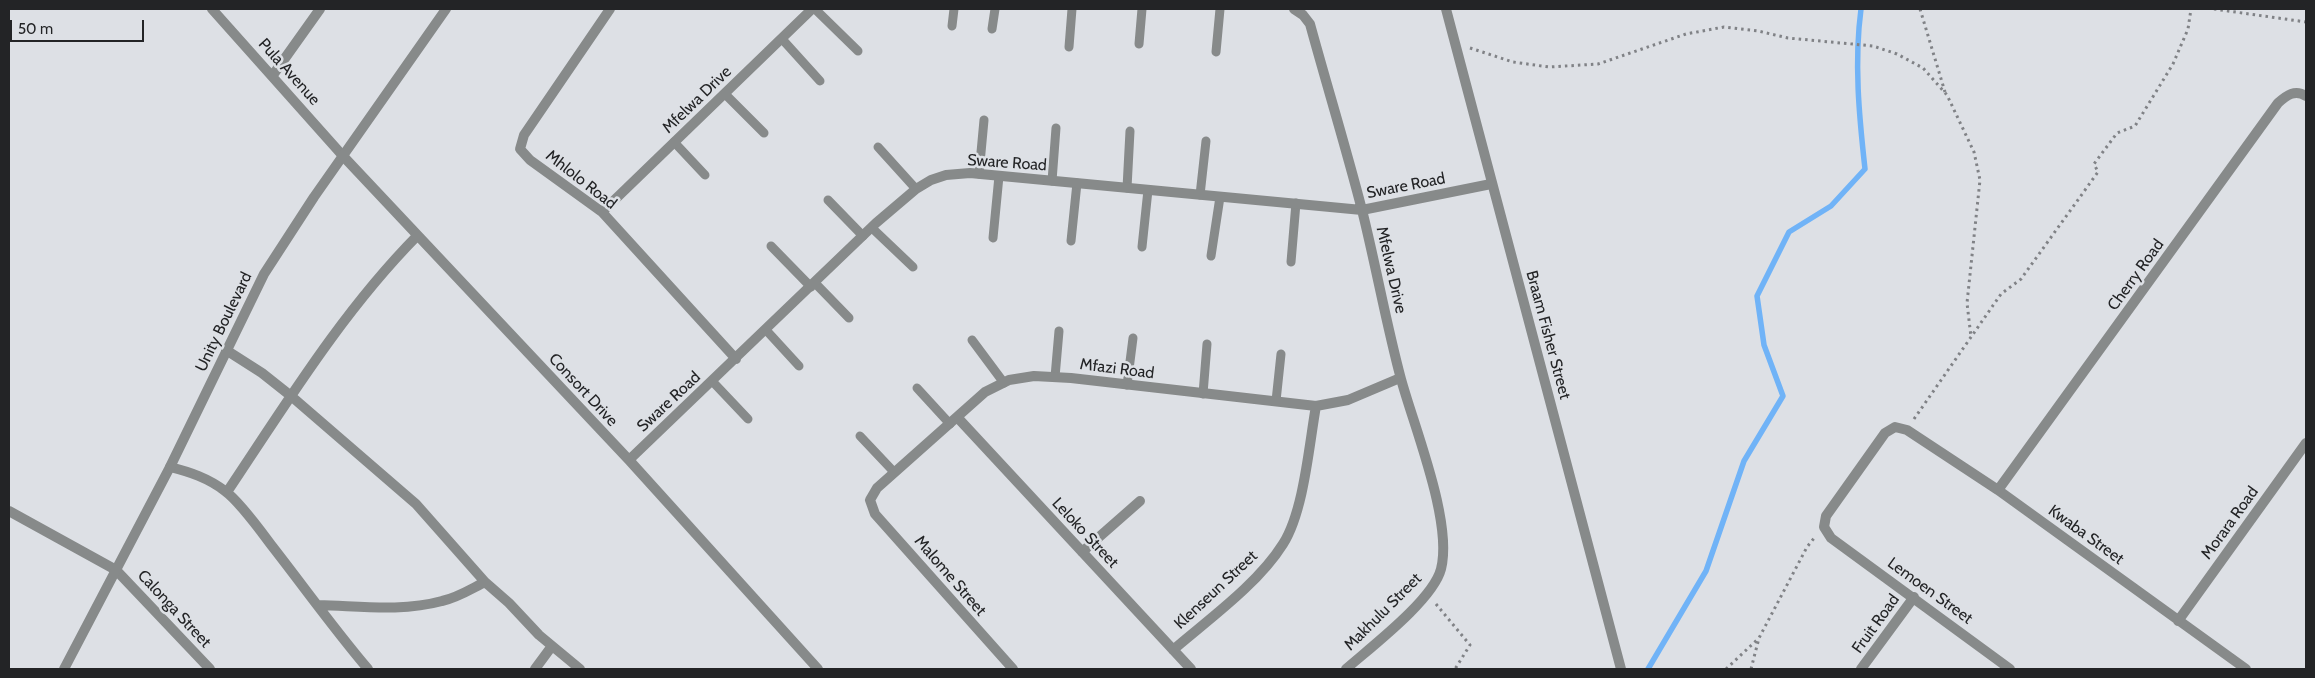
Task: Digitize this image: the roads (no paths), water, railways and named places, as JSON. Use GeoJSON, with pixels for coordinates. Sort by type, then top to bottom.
{"type":"FeatureCollection","features":[{"type":"Feature","properties":{"kind":"street","name":"Pula Avenue"},"geometry":{"type":"LineString","coordinates":[[212,9],[273,75],[343,156]]}},
{"type":"Feature","properties":{"kind":"street"},"geometry":{"type":"LineString","coordinates":[[273,75],[320,9]]}},
{"type":"Feature","properties":{"kind":"street","name":"Unity Boulevard"},"geometry":{"type":"LineString","coordinates":[[64,669],[170,467],[264,274],[343,156],[446,9]]}},
{"type":"Feature","properties":{"kind":"street","name":"Mhlolo Road"},"geometry":{"type":"LineString","coordinates":[[610,9],[524,135],[520,146],[522,153],[602,212],[736,360]]}},
{"type":"Feature","properties":{"kind":"street","name":"Mfelwa Drive"},"geometry":{"type":"LineString","coordinates":[[602,212],[814,9]]}},
{"type":"Feature","properties":{"kind":"street","name":"Mfelwa Drive"},"geometry":{"type":"LineString","coordinates":[[1294,9],[1303,15],[1310,24],[1362,210],[1400,378],[1429,475],[1444,545]]}},
{"type":"Feature","properties":{"kind":"street","name":"Braam Fisher Street"},"geometry":{"type":"LineString","coordinates":[[1446,9],[1621,669]]}},
{"type":"Feature","properties":{"kind":"street","name":"Cherry Road"},"geometry":{"type":"LineString","coordinates":[[1998,490],[2278,104],[2291,93],[2302,93],[2306,96]]}},
{"type":"Feature","properties":{"kind":"street","name":"Consort Drive"},"geometry":{"type":"LineString","coordinates":[[343,156],[629,460],[818,669]]}},
{"type":"Feature","properties":{"kind":"street","name":"Sware Road"},"geometry":{"type":"LineString","coordinates":[[629,460],[736,360],[872,228],[916,189],[931,180],[946,175],[979,174],[1362,210],[1492,184]]}},
{"type":"Feature","properties":{"kind":"street"},"geometry":{"type":"LineString","coordinates":[[227,492],[291,396],[375,280],[417,236]]}},
{"type":"Feature","properties":{"kind":"street"},"geometry":{"type":"LineString","coordinates":[[226,350],[262,373],[291,396],[416,504],[485,582],[509,603],[529,625],[580,669]]}},
{"type":"Feature","properties":{"kind":"street","name":"Mfazi Road"},"geometry":{"type":"LineString","coordinates":[[870,500],[876,488],[985,392],[1004,383],[1034,376],[1316,406],[1348,400],[1400,378]]}},
{"type":"Feature","properties":{"kind":"street","name":"Klenseun Street"},"geometry":{"type":"LineString","coordinates":[[1173,650],[1245,587],[1284,543],[1300,497],[1316,406]]}},
{"type":"Feature","properties":{"kind":"street","name":"Leloko Street"},"geometry":{"type":"LineString","coordinates":[[953,421],[1082,552],[1191,669]]}},
{"type":"Feature","properties":{"kind":"street","name":"Kwaba Street"},"geometry":{"type":"LineString","coordinates":[[1830,538],[1824,527],[1826,516],[1885,433],[1894,427],[1907,430],[1998,490],[2246,669]]}},
{"type":"Feature","properties":{"kind":"street","name":"Morara Road"},"geometry":{"type":"LineString","coordinates":[[2178,621],[2306,443]]}},
{"type":"Feature","properties":{"kind":"street"},"geometry":{"type":"LineString","coordinates":[[170,467],[198,474],[227,492],[319,605],[329,622],[368,669]]}},
{"type":"Feature","properties":{"kind":"street","name":"Malome Street"},"geometry":{"type":"LineString","coordinates":[[870,500],[875,514],[1013,669]]}},
{"type":"Feature","properties":{"kind":"street"},"geometry":{"type":"LineString","coordinates":[[1082,552],[1140,501]]}},
{"type":"Feature","properties":{"kind":"street","name":"Calonga Street"},"geometry":{"type":"LineString","coordinates":[[9,511],[116,570],[210,669]]}},
{"type":"Feature","properties":{"kind":"street","name":"Lemoen Street"},"geometry":{"type":"LineString","coordinates":[[1830,538],[1914,597],[2010,669]]}},
{"type":"Feature","properties":{"kind":"street","name":"Makhulu Street"},"geometry":{"type":"LineString","coordinates":[[1346,669],[1427,594],[1440,570],[1444,545]]}},
{"type":"Feature","properties":{"kind":"street"},"geometry":{"type":"LineString","coordinates":[[319,605],[403,607],[426,605],[444,601],[485,582]]}},
{"type":"Feature","properties":{"kind":"street","name":"Fruit Road"},"geometry":{"type":"LineString","coordinates":[[1862,669],[1914,597]]}},
{"type":"Feature","properties":{"kind":"street"},"geometry":{"type":"LineString","coordinates":[[535,669],[552,646]]}},
{"type":"Feature","properties":{"kind":"lane"},"geometry":{"type":"LineString","coordinates":[[814,9],[858,51]]}},
{"type":"Feature","properties":{"kind":"lane"},"geometry":{"type":"LineString","coordinates":[[952,26],[954,9]]}},
{"type":"Feature","properties":{"kind":"lane"},"geometry":{"type":"LineString","coordinates":[[992,29],[995,9]]}},
{"type":"Feature","properties":{"kind":"lane"},"geometry":{"type":"LineString","coordinates":[[1069,47],[1072,9]]}},
{"type":"Feature","properties":{"kind":"lane"},"geometry":{"type":"LineString","coordinates":[[1139,44],[1142,9]]}},
{"type":"Feature","properties":{"kind":"lane"},"geometry":{"type":"LineString","coordinates":[[1216,52],[1220,9]]}},
{"type":"Feature","properties":{"kind":"lane"},"geometry":{"type":"LineString","coordinates":[[782,39],[820,81]]}},
{"type":"Feature","properties":{"kind":"lane"},"geometry":{"type":"LineString","coordinates":[[725,94],[764,133]]}},
{"type":"Feature","properties":{"kind":"lane"},"geometry":{"type":"LineString","coordinates":[[979,174],[984,120]]}},
{"type":"Feature","properties":{"kind":"lane"},"geometry":{"type":"LineString","coordinates":[[1052,181],[1056,128]]}},
{"type":"Feature","properties":{"kind":"lane"},"geometry":{"type":"LineString","coordinates":[[1127,188],[1130,131]]}},
{"type":"Feature","properties":{"kind":"lane"},"geometry":{"type":"LineString","coordinates":[[1200,195],[1206,141]]}},
{"type":"Feature","properties":{"kind":"lane"},"geometry":{"type":"LineString","coordinates":[[674,142],[705,175]]}},
{"type":"Feature","properties":{"kind":"lane"},"geometry":{"type":"LineString","coordinates":[[878,147],[916,189]]}},
{"type":"Feature","properties":{"kind":"lane"},"geometry":{"type":"LineString","coordinates":[[993,238],[999,176]]}},
{"type":"Feature","properties":{"kind":"lane"},"geometry":{"type":"LineString","coordinates":[[1072,241],[1077,183]]}},
{"type":"Feature","properties":{"kind":"lane"},"geometry":{"type":"LineString","coordinates":[[1142,247],[1148,190]]}},
{"type":"Feature","properties":{"kind":"lane"},"geometry":{"type":"LineString","coordinates":[[1211,256],[1220,197]]}},
{"type":"Feature","properties":{"kind":"lane"},"geometry":{"type":"LineString","coordinates":[[828,200],[864,236]]}},
{"type":"Feature","properties":{"kind":"lane"},"geometry":{"type":"LineString","coordinates":[[1291,262],[1296,204]]}},
{"type":"Feature","properties":{"kind":"lane"},"geometry":{"type":"LineString","coordinates":[[872,228],[914,267]]}},
{"type":"Feature","properties":{"kind":"lane"},"geometry":{"type":"LineString","coordinates":[[771,246],[850,318]]}},
{"type":"Feature","properties":{"kind":"lane"},"geometry":{"type":"LineString","coordinates":[[766,330],[799,366]]}},
{"type":"Feature","properties":{"kind":"lane"},"geometry":{"type":"LineString","coordinates":[[1055,377],[1059,331]]}},
{"type":"Feature","properties":{"kind":"lane"},"geometry":{"type":"LineString","coordinates":[[1127,385],[1134,338]]}},
{"type":"Feature","properties":{"kind":"lane"},"geometry":{"type":"LineString","coordinates":[[972,340],[1004,383]]}},
{"type":"Feature","properties":{"kind":"lane"},"geometry":{"type":"LineString","coordinates":[[1203,394],[1207,344]]}},
{"type":"Feature","properties":{"kind":"lane"},"geometry":{"type":"LineString","coordinates":[[1276,402],[1282,354]]}},
{"type":"Feature","properties":{"kind":"lane"},"geometry":{"type":"LineString","coordinates":[[712,381],[748,419]]}},
{"type":"Feature","properties":{"kind":"lane"},"geometry":{"type":"LineString","coordinates":[[916,388],[953,421]]}},
{"type":"Feature","properties":{"kind":"lane"},"geometry":{"type":"LineString","coordinates":[[860,436],[894,472]]}},
{"type":"Feature","properties":{"kind":"waterway"},"geometry":{"type":"LineString","coordinates":[[1648,669],[1706,571],[1744,461],[1783,396],[1764,345],[1757,296],[1789,232],[1831,206],[1865,169],[1859,109],[1858,49],[1861,9]]}}]}
